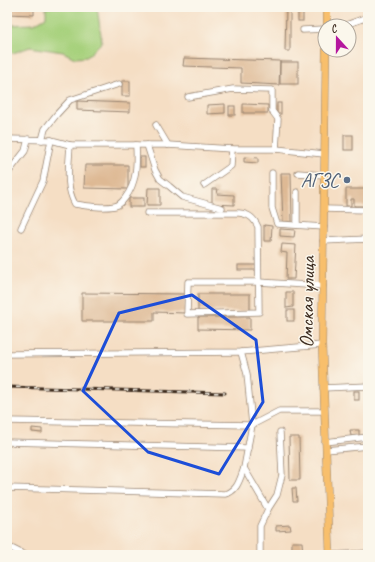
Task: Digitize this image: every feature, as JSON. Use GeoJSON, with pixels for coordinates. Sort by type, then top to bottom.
{"type":"FeatureCollection","features":[{"type":"Feature","properties":{"kind":"main road"},"geometry":{"type":"LineString","coordinates":[[327,7],[327,18]]}},
{"type":"Feature","properties":{"kind":"main road","name":"Омская улица"},"geometry":{"type":"LineString","coordinates":[[326,58],[322,345],[330,555]]}},
{"type":"Feature","properties":{"kind":"street"},"geometry":{"type":"LineString","coordinates":[[357,21],[368,17]]}},
{"type":"Feature","properties":{"kind":"street"},"geometry":{"type":"LineString","coordinates":[[302,30],[317,29]]}},
{"type":"Feature","properties":{"kind":"street"},"geometry":{"type":"LineString","coordinates":[[42,140],[45,129],[56,114],[70,100],[119,84]]}},
{"type":"Feature","properties":{"kind":"street"},"geometry":{"type":"LineString","coordinates":[[188,97],[233,89],[272,90],[272,111],[278,119],[276,149]]}},
{"type":"Feature","properties":{"kind":"street"},"geometry":{"type":"LineString","coordinates":[[156,125],[168,145]]}},
{"type":"Feature","properties":{"kind":"street"},"geometry":{"type":"LineString","coordinates":[[7,139],[51,140],[70,145],[168,145],[232,149],[276,149],[324,154]]}},
{"type":"Feature","properties":{"kind":"street"},"geometry":{"type":"LineString","coordinates":[[7,174],[25,151],[28,140]]}},
{"type":"Feature","properties":{"kind":"street"},"geometry":{"type":"LineString","coordinates":[[21,228],[44,181],[51,140]]}},
{"type":"Feature","properties":{"kind":"street"},"geometry":{"type":"LineString","coordinates":[[7,145],[7,150]]}},
{"type":"Feature","properties":{"kind":"street"},"geometry":{"type":"LineString","coordinates":[[70,145],[68,170],[69,184],[71,196],[75,204],[111,206],[120,204],[132,187],[135,177],[136,145]]}},
{"type":"Feature","properties":{"kind":"street"},"geometry":{"type":"LineString","coordinates":[[147,145],[155,170],[160,179],[168,186],[182,197],[222,208]]}},
{"type":"Feature","properties":{"kind":"street"},"geometry":{"type":"LineString","coordinates":[[204,185],[231,166],[232,149]]}},
{"type":"Feature","properties":{"kind":"street"},"geometry":{"type":"LineString","coordinates":[[272,173],[272,208],[277,224],[324,227]]}},
{"type":"Feature","properties":{"kind":"street"},"geometry":{"type":"LineString","coordinates":[[298,173],[324,175]]}},
{"type":"Feature","properties":{"kind":"street"},"geometry":{"type":"LineString","coordinates":[[297,192],[297,225]]}},
{"type":"Feature","properties":{"kind":"street"},"geometry":{"type":"LineString","coordinates":[[324,209],[368,210]]}},
{"type":"Feature","properties":{"kind":"street"},"geometry":{"type":"LineString","coordinates":[[147,213],[240,213],[250,216],[255,220],[258,227],[258,282],[259,312],[187,314],[188,282],[258,282],[323,286]]}},
{"type":"Feature","properties":{"kind":"street"},"geometry":{"type":"LineString","coordinates":[[323,241],[368,239]]}},
{"type":"Feature","properties":{"kind":"street"},"geometry":{"type":"LineString","coordinates":[[7,354],[241,352],[322,345]]}},
{"type":"Feature","properties":{"kind":"street"},"geometry":{"type":"LineString","coordinates":[[7,488],[230,493],[234,490],[244,468],[252,425],[247,374],[241,352]]}},
{"type":"Feature","properties":{"kind":"street"},"geometry":{"type":"LineString","coordinates":[[323,388],[368,386]]}},
{"type":"Feature","properties":{"kind":"street"},"geometry":{"type":"LineString","coordinates":[[7,421],[252,425],[280,411],[324,411]]}},
{"type":"Feature","properties":{"kind":"street"},"geometry":{"type":"LineString","coordinates":[[260,555],[260,526],[277,495],[282,475],[280,432]]}},
{"type":"Feature","properties":{"kind":"street"},"geometry":{"type":"LineString","coordinates":[[325,442],[349,441],[368,437]]}},
{"type":"Feature","properties":{"kind":"street"},"geometry":{"type":"LineString","coordinates":[[7,442],[248,448]]}},
{"type":"Feature","properties":{"kind":"street"},"geometry":{"type":"LineString","coordinates":[[326,450],[368,446]]}},
{"type":"Feature","properties":{"kind":"street"},"geometry":{"type":"LineString","coordinates":[[244,468],[268,509]]}},
{"type":"Feature","properties":{"kind":"street"},"geometry":{"type":"LineString","coordinates":[[7,546],[25,555]]}},
{"type":"Feature","properties":{"kind":"street"},"geometry":{"type":"LineString","coordinates":[[330,555],[368,553]]}},
{"type":"Feature","properties":{"kind":"highlighted area"},"geometry":{"type":"Polygon","coordinates":[[[192,295],[256,340],[263,402],[219,474],[148,452],[83,391],[119,313],[192,295]]]}},
{"type":"Feature","properties":{"kind":"green space"},"geometry":{"type":"Polygon","coordinates":[[[46,7],[97,7],[102,42],[87,57],[75,58],[63,52],[30,47],[13,53],[7,50],[7,25],[34,24],[46,17],[46,7]]]}},
{"type":"Feature","properties":{"kind":"building"},"geometry":{"type":"Polygon","coordinates":[[[7,7],[34,7],[34,15],[7,14],[7,7]]]}},
{"type":"Feature","properties":{"kind":"building"},"geometry":{"type":"Polygon","coordinates":[[[286,7],[290,7],[290,51],[285,51],[286,7]]]}},
{"type":"Feature","properties":{"kind":"building"},"geometry":{"type":"Polygon","coordinates":[[[298,7],[303,7],[303,21],[298,21],[298,7]]]}},
{"type":"Feature","properties":{"kind":"building"},"geometry":{"type":"Polygon","coordinates":[[[184,58],[280,61],[279,85],[241,83],[241,68],[183,66],[184,58]]]}},
{"type":"Feature","properties":{"kind":"building"},"geometry":{"type":"Polygon","coordinates":[[[280,62],[298,62],[298,84],[280,84],[280,62]]]}},
{"type":"Feature","properties":{"kind":"building"},"geometry":{"type":"Polygon","coordinates":[[[122,81],[130,81],[130,96],[122,96],[122,81]]]}},
{"type":"Feature","properties":{"kind":"building"},"geometry":{"type":"Polygon","coordinates":[[[77,101],[130,103],[130,112],[77,110],[77,101]]]}},
{"type":"Feature","properties":{"kind":"building"},"geometry":{"type":"Polygon","coordinates":[[[277,103],[281,103],[281,114],[277,114],[277,103]]]}},
{"type":"Feature","properties":{"kind":"building"},"geometry":{"type":"Polygon","coordinates":[[[225,104],[225,113],[207,114],[207,105],[225,104]]]}},
{"type":"Feature","properties":{"kind":"building"},"geometry":{"type":"Polygon","coordinates":[[[243,104],[268,105],[268,113],[243,113],[243,104]]]}},
{"type":"Feature","properties":{"kind":"building"},"geometry":{"type":"Polygon","coordinates":[[[229,106],[235,106],[235,115],[229,115],[229,106]]]}},
{"type":"Feature","properties":{"kind":"building"},"geometry":{"type":"Polygon","coordinates":[[[344,135],[353,135],[353,150],[344,150],[344,135]]]}},
{"type":"Feature","properties":{"kind":"building"},"geometry":{"type":"Polygon","coordinates":[[[140,157],[145,157],[145,167],[140,167],[140,157]]]}},
{"type":"Feature","properties":{"kind":"building"},"geometry":{"type":"Polygon","coordinates":[[[244,157],[258,158],[258,163],[244,162],[244,157]]]}},
{"type":"Feature","properties":{"kind":"building"},"geometry":{"type":"Polygon","coordinates":[[[85,165],[128,165],[128,189],[84,188],[85,165]]]}},
{"type":"Feature","properties":{"kind":"building"},"geometry":{"type":"Polygon","coordinates":[[[281,173],[291,173],[292,222],[283,222],[281,173]]]}},
{"type":"Feature","properties":{"kind":"building"},"geometry":{"type":"Polygon","coordinates":[[[148,188],[160,188],[160,205],[147,205],[148,188]]]}},
{"type":"Feature","properties":{"kind":"building"},"geometry":{"type":"Polygon","coordinates":[[[212,189],[218,189],[217,194],[234,195],[234,205],[212,204],[212,189]]]}},
{"type":"Feature","properties":{"kind":"building"},"geometry":{"type":"Polygon","coordinates":[[[346,189],[368,189],[368,206],[354,206],[354,199],[351,199],[351,206],[346,206],[346,189]]]}},
{"type":"Feature","properties":{"kind":"building"},"geometry":{"type":"Polygon","coordinates":[[[129,198],[144,198],[144,207],[129,207],[129,198]]]}},
{"type":"Feature","properties":{"kind":"building"},"geometry":{"type":"Polygon","coordinates":[[[264,225],[272,226],[271,241],[264,241],[264,225]]]}},
{"type":"Feature","properties":{"kind":"building"},"geometry":{"type":"Polygon","coordinates":[[[280,229],[295,230],[294,237],[280,236],[280,229]]]}},
{"type":"Feature","properties":{"kind":"building"},"geometry":{"type":"Polygon","coordinates":[[[282,244],[296,245],[294,279],[286,279],[287,253],[281,252],[282,244]]]}},
{"type":"Feature","properties":{"kind":"building"},"geometry":{"type":"Polygon","coordinates":[[[238,265],[256,265],[256,270],[238,270],[238,265]]]}},
{"type":"Feature","properties":{"kind":"building"},"geometry":{"type":"Polygon","coordinates":[[[286,292],[293,292],[293,307],[286,308],[286,292]]]}},
{"type":"Feature","properties":{"kind":"building"},"geometry":{"type":"Polygon","coordinates":[[[82,293],[185,294],[185,313],[154,312],[154,321],[82,321],[82,293]]]}},
{"type":"Feature","properties":{"kind":"building"},"geometry":{"type":"Polygon","coordinates":[[[198,294],[250,294],[250,311],[198,311],[198,294]]]}},
{"type":"Feature","properties":{"kind":"building"},"geometry":{"type":"Polygon","coordinates":[[[287,310],[294,310],[294,321],[287,321],[287,310]]]}},
{"type":"Feature","properties":{"kind":"building"},"geometry":{"type":"Polygon","coordinates":[[[198,317],[250,317],[250,330],[198,329],[198,317]]]}},
{"type":"Feature","properties":{"kind":"building"},"geometry":{"type":"Polygon","coordinates":[[[354,391],[359,391],[359,400],[354,400],[354,391]]]}},
{"type":"Feature","properties":{"kind":"building"},"geometry":{"type":"Polygon","coordinates":[[[32,428],[42,429],[42,433],[32,432],[32,428]]]}},
{"type":"Feature","properties":{"kind":"building"},"geometry":{"type":"Polygon","coordinates":[[[350,430],[359,430],[359,436],[351,436],[350,430]]]}},
{"type":"Feature","properties":{"kind":"building"},"geometry":{"type":"Polygon","coordinates":[[[289,437],[299,437],[300,480],[290,480],[289,437]]]}},
{"type":"Feature","properties":{"kind":"building"},"geometry":{"type":"Polygon","coordinates":[[[292,488],[296,488],[297,501],[293,501],[292,488]]]}},
{"type":"Feature","properties":{"kind":"building"},"geometry":{"type":"Polygon","coordinates":[[[290,525],[291,530],[276,531],[276,526],[290,525]]]}},
{"type":"Feature","properties":{"kind":"building"},"geometry":{"type":"Polygon","coordinates":[[[292,542],[302,542],[303,555],[292,555],[292,542]]]}},
{"type":"Feature","properties":{"kind":"railway"},"geometry":{"type":"LineString","coordinates":[[7,387],[225,393]]}},
{"type":"Feature","properties":{"kind":"place","name":"АГЗС"},"geometry":{"type":"Point","coordinates":[347,180]}}]}
